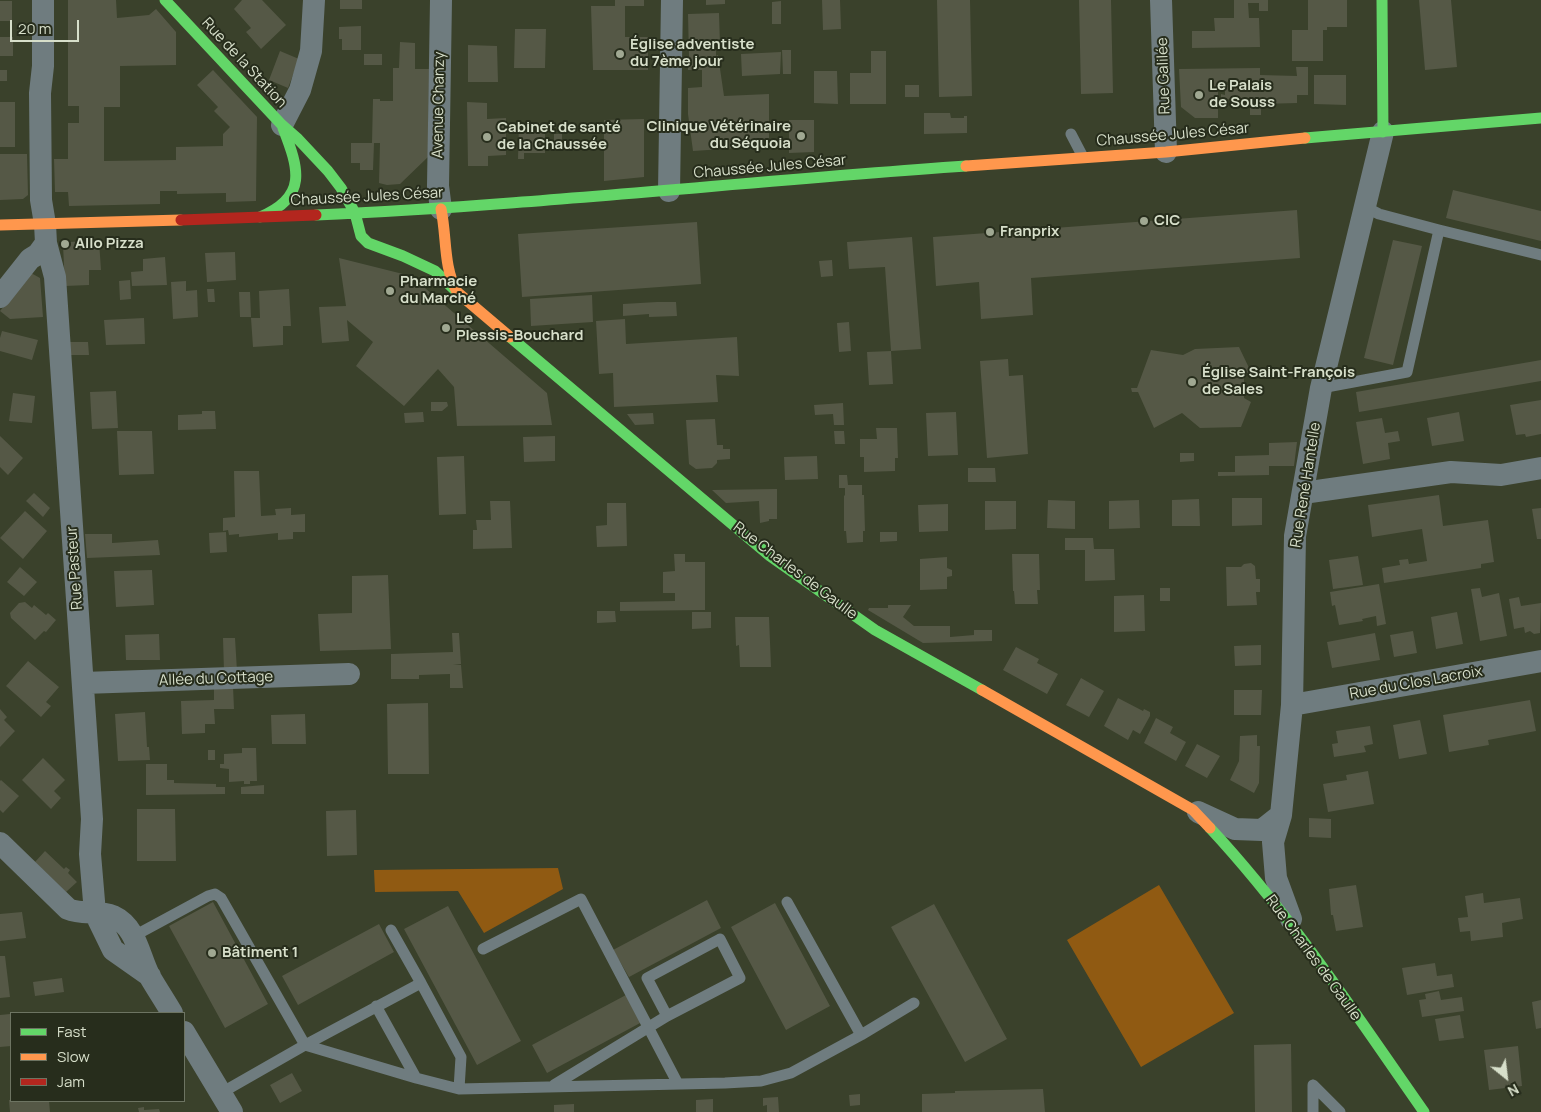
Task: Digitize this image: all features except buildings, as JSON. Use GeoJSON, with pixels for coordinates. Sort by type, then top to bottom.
{"type":"FeatureCollection","features":[{"type":"Feature","properties":{"kind":"street","name":"Rue Pasteur"},"geometry":{"type":"LineString","coordinates":[[43,0],[43,66],[40,93],[41,200],[55,278],[92,819],[90,854],[95,913],[113,950],[150,976]]}},
{"type":"Feature","properties":{"kind":"street","name":"Rue de la Station"},"geometry":{"type":"LineString","coordinates":[[165,0],[282,125],[328,171],[341,188],[355,213],[361,236],[368,243],[409,259],[434,272],[457,292]]}},
{"type":"Feature","properties":{"kind":"street"},"geometry":{"type":"LineString","coordinates":[[282,125],[300,90],[311,51],[314,0]]}},
{"type":"Feature","properties":{"kind":"street","name":"Avenue Chanzy"},"geometry":{"type":"LineString","coordinates":[[440,0],[438,186],[441,209]]}},
{"type":"Feature","properties":{"kind":"street"},"geometry":{"type":"LineString","coordinates":[[669,191],[672,0]]}},
{"type":"Feature","properties":{"kind":"street","name":"Rue Galilée"},"geometry":{"type":"LineString","coordinates":[[1161,0],[1166,152]]}},
{"type":"Feature","properties":{"kind":"street"},"geometry":{"type":"LineString","coordinates":[[1382,0],[1383,132]]}},
{"type":"Feature","properties":{"kind":"street","name":"Chaussée Jules César"},"geometry":{"type":"LineString","coordinates":[[0,225],[46,234],[257,218],[441,209],[669,191],[742,188],[1541,118]]}},
{"type":"Feature","properties":{"kind":"street","name":"Rue de la Station"},"geometry":{"type":"LineString","coordinates":[[257,218],[273,213],[286,205],[294,190],[295,165],[282,125]]}},
{"type":"Feature","properties":{"kind":"street","name":"Rue René Hantelle"},"geometry":{"type":"LineString","coordinates":[[1296,932],[1276,878],[1273,842],[1281,816],[1292,705],[1295,536],[1321,388],[1383,132]]}},
{"type":"Feature","properties":{"kind":"street","name":"Rue Charles de Gaulle"},"geometry":{"type":"LineString","coordinates":[[441,209],[444,220],[448,270],[452,286],[457,292],[770,556],[875,630],[1193,810],[1234,829],[1262,830],[1281,816]]}},
{"type":"Feature","properties":{"kind":"street"},"geometry":{"type":"LineString","coordinates":[[0,297],[30,259],[38,254],[46,234]]}},
{"type":"Feature","properties":{"kind":"street"},"geometry":{"type":"LineString","coordinates":[[1303,493],[1451,472],[1501,475],[1541,468]]}},
{"type":"Feature","properties":{"kind":"street","name":"Rue du Clos Lacroix"},"geometry":{"type":"LineString","coordinates":[[1292,705],[1541,661]]}},
{"type":"Feature","properties":{"kind":"street","name":"Allée du Cottage"},"geometry":{"type":"LineString","coordinates":[[83,683],[349,674]]}},
{"type":"Feature","properties":{"kind":"street","name":"Rue Charles de Gaulle"},"geometry":{"type":"LineString","coordinates":[[1193,810],[1233,853],[1296,932],[1424,1112]]}},
{"type":"Feature","properties":{"kind":"street"},"geometry":{"type":"LineString","coordinates":[[0,843],[68,909],[95,913]]}},
{"type":"Feature","properties":{"kind":"street","name":"Rue Pasteur"},"geometry":{"type":"LineString","coordinates":[[95,913],[104,913],[120,920],[134,936],[150,976],[171,1012]]}},
{"type":"Feature","properties":{"kind":"street"},"geometry":{"type":"LineString","coordinates":[[113,950],[134,936]]}},
{"type":"Feature","properties":{"kind":"street"},"geometry":{"type":"LineString","coordinates":[[185,1034],[227,1103]]}},
{"type":"Feature","properties":{"kind":"lane"},"geometry":{"type":"LineString","coordinates":[[1071,134],[1084,158]]}},
{"type":"Feature","properties":{"kind":"lane"},"geometry":{"type":"LineString","coordinates":[[1365,207],[1379,214],[1541,255]]}},
{"type":"Feature","properties":{"kind":"lane"},"geometry":{"type":"LineString","coordinates":[[1321,388],[1407,372],[1439,230]]}},
{"type":"Feature","properties":{"kind":"lane"},"geometry":{"type":"LineString","coordinates":[[134,936],[215,894],[221,898],[305,1045],[458,1089],[761,1081],[791,1073],[914,1003]]}},
{"type":"Feature","properties":{"kind":"lane"},"geometry":{"type":"LineString","coordinates":[[483,949],[581,899],[678,1084]]}},
{"type":"Feature","properties":{"kind":"lane"},"geometry":{"type":"LineString","coordinates":[[787,902],[860,1035]]}},
{"type":"Feature","properties":{"kind":"lane"},"geometry":{"type":"LineString","coordinates":[[391,930],[461,1057],[458,1089]]}},
{"type":"Feature","properties":{"kind":"lane"},"geometry":{"type":"LineString","coordinates":[[552,1086],[667,1016],[740,978],[720,939],[647,978],[667,1016]]}},
{"type":"Feature","properties":{"kind":"lane"},"geometry":{"type":"LineString","coordinates":[[227,1103],[305,1045],[421,983]]}},
{"type":"Feature","properties":{"kind":"lane"},"geometry":{"type":"LineString","coordinates":[[376,1006],[416,1078]]}},
{"type":"Feature","properties":{"kind":"lane"},"geometry":{"type":"LineString","coordinates":[[1314,1112],[1313,1085],[1340,1112]]}},
{"type":"Feature","properties":{"kind":"shaded area"},"geometry":{"type":"Polygon","coordinates":[[[558,868],[563,889],[484,933],[458,891],[375,892],[374,870],[558,868]]]}},
{"type":"Feature","properties":{"kind":"shaded area"},"geometry":{"type":"Polygon","coordinates":[[[1159,885],[1234,1013],[1141,1067],[1067,940],[1159,885]]]}},
{"type":"Feature","properties":{"kind":"traffic: fast"},"geometry":{"type":"LineString","coordinates":[[165,0],[282,125],[328,171],[341,188],[355,213],[361,236],[368,243],[403,256],[435,271],[457,292]]}},
{"type":"Feature","properties":{"kind":"traffic: fast"},"geometry":{"type":"LineString","coordinates":[[1382,0],[1383,132]]}},
{"type":"Feature","properties":{"kind":"traffic: fast"},"geometry":{"type":"LineString","coordinates":[[1305,138],[1541,118]]}},
{"type":"Feature","properties":{"kind":"traffic: fast"},"geometry":{"type":"LineString","coordinates":[[260,217],[275,209],[286,200],[293,191],[296,180],[293,156],[283,128]]}},
{"type":"Feature","properties":{"kind":"traffic: fast"},"geometry":{"type":"LineString","coordinates":[[316,215],[560,199],[966,166]]}},
{"type":"Feature","properties":{"kind":"traffic: fast"},"geometry":{"type":"LineString","coordinates":[[510,337],[770,556],[875,630],[982,690]]}},
{"type":"Feature","properties":{"kind":"traffic: fast"},"geometry":{"type":"LineString","coordinates":[[1210,828],[1268,895],[1322,966],[1424,1112]]}},
{"type":"Feature","properties":{"kind":"traffic: slow"},"geometry":{"type":"LineString","coordinates":[[966,166],[1166,152],[1305,138]]}},
{"type":"Feature","properties":{"kind":"traffic: slow"},"geometry":{"type":"LineString","coordinates":[[441,209],[447,262],[457,292],[510,337]]}},
{"type":"Feature","properties":{"kind":"traffic: slow"},"geometry":{"type":"LineString","coordinates":[[0,225],[181,220]]}},
{"type":"Feature","properties":{"kind":"traffic: slow"},"geometry":{"type":"LineString","coordinates":[[982,690],[1193,810],[1210,828]]}},
{"type":"Feature","properties":{"kind":"traffic: jam"},"geometry":{"type":"LineString","coordinates":[[181,220],[316,215]]}},
{"type":"Feature","properties":{"kind":"place","name":"Église adventiste du 7ème jour"},"geometry":{"type":"Point","coordinates":[620,54]}},
{"type":"Feature","properties":{"kind":"place","name":"Le Palais de Souss"},"geometry":{"type":"Point","coordinates":[1199,95]}},
{"type":"Feature","properties":{"kind":"place","name":"Clinique Vétérinaire du Séquoia"},"geometry":{"type":"Point","coordinates":[801,136]}},
{"type":"Feature","properties":{"kind":"place","name":"Cabinet de santé de la Chaussée"},"geometry":{"type":"Point","coordinates":[487,137]}},
{"type":"Feature","properties":{"kind":"place","name":"CIC"},"geometry":{"type":"Point","coordinates":[1144,221]}},
{"type":"Feature","properties":{"kind":"place","name":"Franprix"},"geometry":{"type":"Point","coordinates":[990,232]}},
{"type":"Feature","properties":{"kind":"place","name":"Allo Pizza"},"geometry":{"type":"Point","coordinates":[65,244]}},
{"type":"Feature","properties":{"kind":"place","name":"Pharmacie du Marché"},"geometry":{"type":"Point","coordinates":[390,291]}},
{"type":"Feature","properties":{"kind":"place","name":"Le Plessis-Bouchard"},"geometry":{"type":"Point","coordinates":[446,328]}},
{"type":"Feature","properties":{"kind":"place","name":"Église Saint-François de Sales"},"geometry":{"type":"Point","coordinates":[1192,382]}},
{"type":"Feature","properties":{"kind":"place","name":"Bâtiment 1"},"geometry":{"type":"Point","coordinates":[212,953]}}]}
